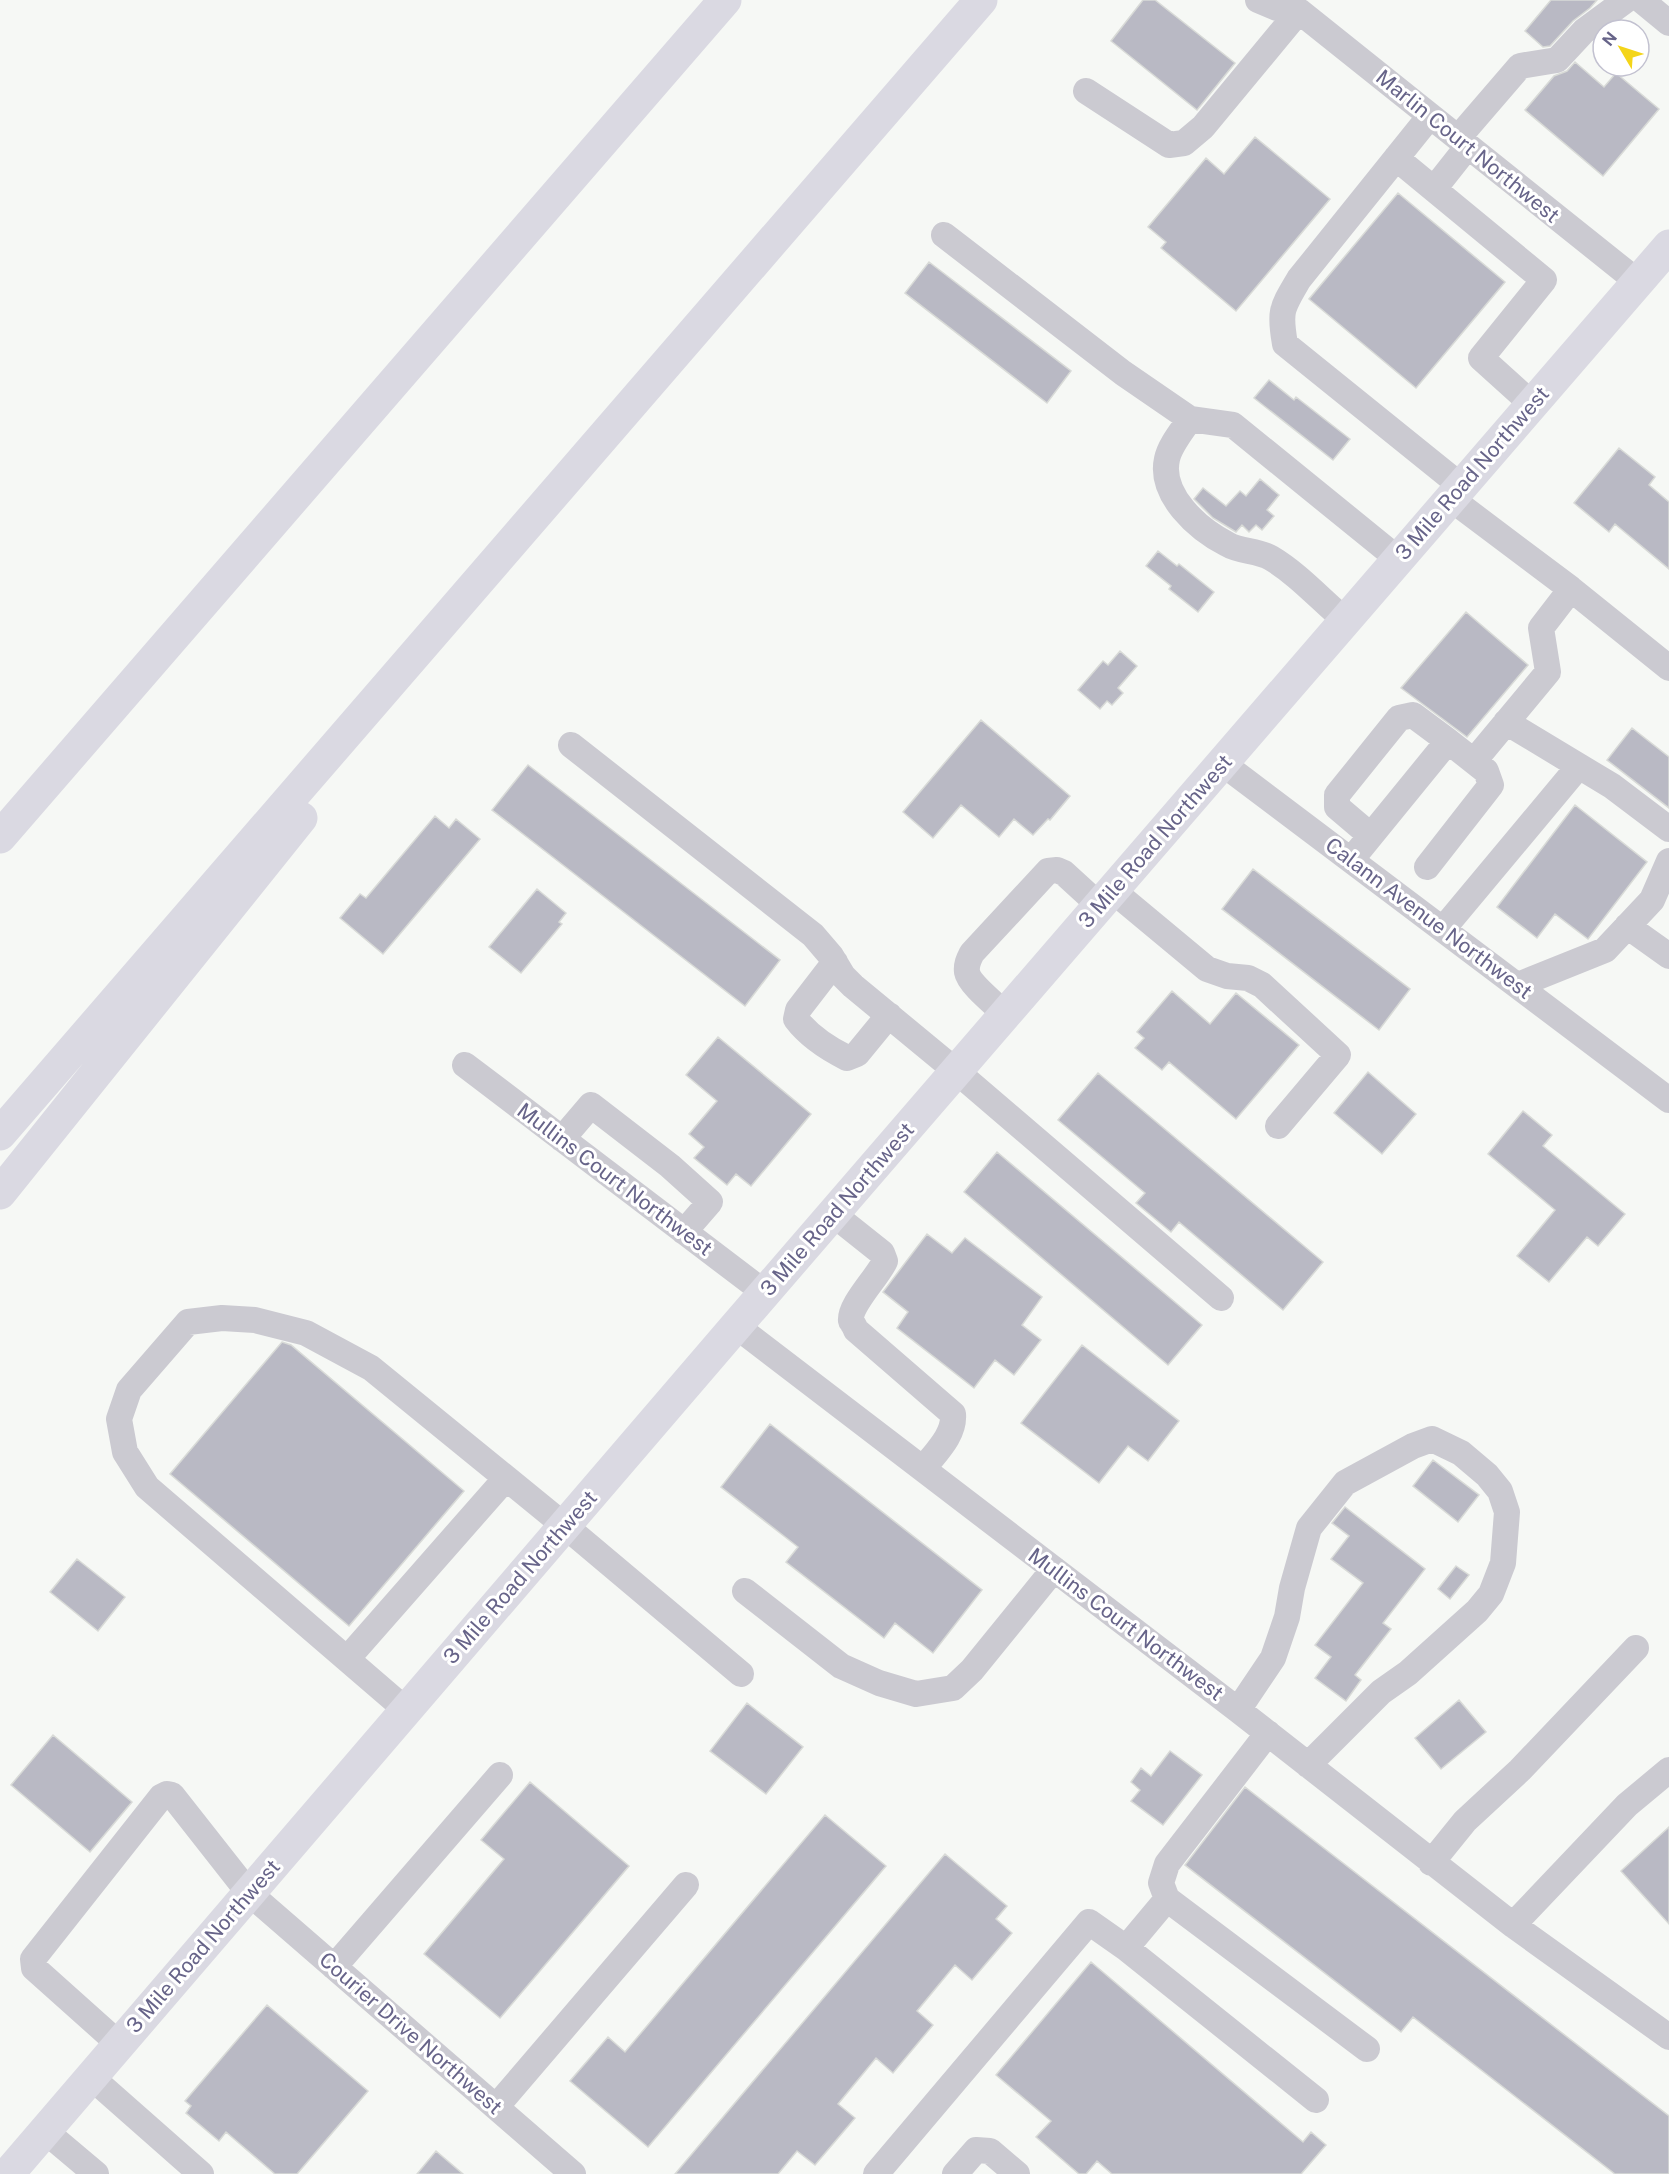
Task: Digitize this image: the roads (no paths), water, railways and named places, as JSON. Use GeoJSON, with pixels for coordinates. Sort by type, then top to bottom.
{"type":"FeatureCollection","features":[{"type":"Feature","properties":{"kind":"main road"},"geometry":{"type":"LineString","coordinates":[[0,837],[725,0]]}},
{"type":"Feature","properties":{"kind":"main road"},"geometry":{"type":"LineString","coordinates":[[0,1134],[981,0]]}},
{"type":"Feature","properties":{"kind":"main road","name":"3 Mile Road Northwest"},"geometry":{"type":"LineString","coordinates":[[8,2174],[736,1326],[1669,246]]}},
{"type":"Feature","properties":{"kind":"main road"},"geometry":{"type":"LineString","coordinates":[[0,1193],[654,379]]}},
{"type":"Feature","properties":{"kind":"main road"},"geometry":{"type":"LineString","coordinates":[[0,815],[173,636]]}},
{"type":"Feature","properties":{"kind":"street"},"geometry":{"type":"LineString","coordinates":[[1258,0],[1277,8],[1299,11]]}},
{"type":"Feature","properties":{"kind":"street"},"geometry":{"type":"LineString","coordinates":[[1434,189],[1463,142],[1520,66],[1557,60],[1584,31],[1626,0]]}},
{"type":"Feature","properties":{"kind":"street"},"geometry":{"type":"LineString","coordinates":[[1641,0],[1669,22]]}},
{"type":"Feature","properties":{"kind":"street"},"geometry":{"type":"LineString","coordinates":[[1086,91],[1169,145],[1184,143],[1203,127],[1299,11]]}},
{"type":"Feature","properties":{"kind":"street","name":"Marlin Court Northwest"},"geometry":{"type":"LineString","coordinates":[[1299,11],[1638,282]]}},
{"type":"Feature","properties":{"kind":"street"},"geometry":{"type":"LineString","coordinates":[[1430,116],[1299,279],[1285,303],[1281,319],[1285,344],[1570,589],[1669,668]]}},
{"type":"Feature","properties":{"kind":"street"},"geometry":{"type":"LineString","coordinates":[[1396,158],[1544,280],[1481,358],[1532,404]]}},
{"type":"Feature","properties":{"kind":"street"},"geometry":{"type":"LineString","coordinates":[[944,235],[1123,373],[1190,419],[1233,425],[1398,559]]}},
{"type":"Feature","properties":{"kind":"street"},"geometry":{"type":"LineString","coordinates":[[1190,419],[1167,458],[1166,475],[1178,505],[1226,544],[1271,558],[1345,620]]}},
{"type":"Feature","properties":{"kind":"street"},"geometry":{"type":"LineString","coordinates":[[1474,761],[1548,672],[1541,628],[1570,589]]}},
{"type":"Feature","properties":{"kind":"street"},"geometry":{"type":"LineString","coordinates":[[1371,835],[1337,807],[1337,795],[1399,718],[1413,715],[1486,771],[1491,785],[1427,867]]}},
{"type":"Feature","properties":{"kind":"street"},"geometry":{"type":"LineString","coordinates":[[1506,722],[1612,786],[1669,829]]}},
{"type":"Feature","properties":{"kind":"street"},"geometry":{"type":"LineString","coordinates":[[1351,860],[1448,741]]}},
{"type":"Feature","properties":{"kind":"street"},"geometry":{"type":"LineString","coordinates":[[570,745],[813,935],[835,962],[843,976],[1221,1298]]}},
{"type":"Feature","properties":{"kind":"street","name":"Calann Avenue Northwest"},"geometry":{"type":"LineString","coordinates":[[1222,763],[1669,1100]]}},
{"type":"Feature","properties":{"kind":"street"},"geometry":{"type":"LineString","coordinates":[[1443,929],[1579,766]]}},
{"type":"Feature","properties":{"kind":"street"},"geometry":{"type":"LineString","coordinates":[[1518,985],[1605,950],[1652,900],[1669,861]]}},
{"type":"Feature","properties":{"kind":"street"},"geometry":{"type":"LineString","coordinates":[[1005,1014],[970,980],[967,973],[967,962],[972,953],[1048,871],[1057,870],[1106,898],[1207,969],[1227,976],[1248,978],[1262,985],[1338,1055],[1278,1126]]}},
{"type":"Feature","properties":{"kind":"street"},"geometry":{"type":"LineString","coordinates":[[1627,926],[1669,956]]}},
{"type":"Feature","properties":{"kind":"street"},"geometry":{"type":"LineString","coordinates":[[835,962],[798,1010],[796,1019],[802,1027],[837,1053],[848,1058],[857,1054],[890,1015]]}},
{"type":"Feature","properties":{"kind":"street","name":"Mullins Court Northwest"},"geometry":{"type":"LineString","coordinates":[[465,1065],[765,1293]]}},
{"type":"Feature","properties":{"kind":"street"},"geometry":{"type":"LineString","coordinates":[[562,1139],[591,1105],[670,1166],[710,1202],[684,1232]]}},
{"type":"Feature","properties":{"kind":"street"},"geometry":{"type":"LineString","coordinates":[[833,1214],[882,1253],[885,1261],[853,1310],[851,1321],[856,1330],[952,1414],[953,1422],[950,1433],[923,1469]]}},
{"type":"Feature","properties":{"kind":"street"},"geometry":{"type":"LineString","coordinates":[[406,1710],[147,1487],[125,1452],[119,1419],[129,1390],[188,1322],[222,1318],[255,1320],[306,1333],[371,1368],[565,1526],[741,1674]]}},
{"type":"Feature","properties":{"kind":"street","name":"Mullins Court Northwest"},"geometry":{"type":"LineString","coordinates":[[736,1326],[1268,1733],[1431,1863],[1669,2037]]}},
{"type":"Feature","properties":{"kind":"street"},"geometry":{"type":"LineString","coordinates":[[1238,1710],[1273,1658],[1287,1617],[1292,1588],[1309,1528],[1345,1483],[1413,1446],[1432,1439],[1461,1454],[1487,1475],[1500,1491],[1507,1512],[1503,1563],[1491,1594],[1477,1611],[1443,1643],[1408,1673],[1381,1692],[1308,1765]]}},
{"type":"Feature","properties":{"kind":"street"},"geometry":{"type":"LineString","coordinates":[[347,1659],[506,1478]]}},
{"type":"Feature","properties":{"kind":"street"},"geometry":{"type":"LineString","coordinates":[[745,1591],[841,1666],[879,1683],[916,1694],[953,1688],[972,1670],[1054,1569]]}},
{"type":"Feature","properties":{"kind":"street"},"geometry":{"type":"LineString","coordinates":[[1431,1863],[1465,1821],[1520,1770],[1636,1648]]}},
{"type":"Feature","properties":{"kind":"street"},"geometry":{"type":"LineString","coordinates":[[1268,1733],[1167,1864],[1161,1883],[1167,1899],[1367,2049]]}},
{"type":"Feature","properties":{"kind":"street"},"geometry":{"type":"LineString","coordinates":[[1513,1925],[1627,1805],[1669,1770]]}},
{"type":"Feature","properties":{"kind":"street"},"geometry":{"type":"LineString","coordinates":[[334,1967],[500,1776]]}},
{"type":"Feature","properties":{"kind":"street","name":"Courier Drive Northwest"},"geometry":{"type":"LineString","coordinates":[[119,2044],[34,1968],[33,1959],[161,1797],[166,1794],[172,1796],[249,1893],[573,2174]]}},
{"type":"Feature","properties":{"kind":"street"},"geometry":{"type":"LineString","coordinates":[[496,2107],[686,1885]]}},
{"type":"Feature","properties":{"kind":"street"},"geometry":{"type":"LineString","coordinates":[[1126,1948],[1167,1899]]}},
{"type":"Feature","properties":{"kind":"street"},"geometry":{"type":"LineString","coordinates":[[876,2174],[1089,1922],[1126,1948],[1316,2100]]}},
{"type":"Feature","properties":{"kind":"street"},"geometry":{"type":"LineString","coordinates":[[91,2078],[201,2174]]}},
{"type":"Feature","properties":{"kind":"street"},"geometry":{"type":"LineString","coordinates":[[45,2131],[96,2174]]}},
{"type":"Feature","properties":{"kind":"street"},"geometry":{"type":"LineString","coordinates":[[956,2174],[976,2150],[990,2151],[1017,2174]]}}]}
